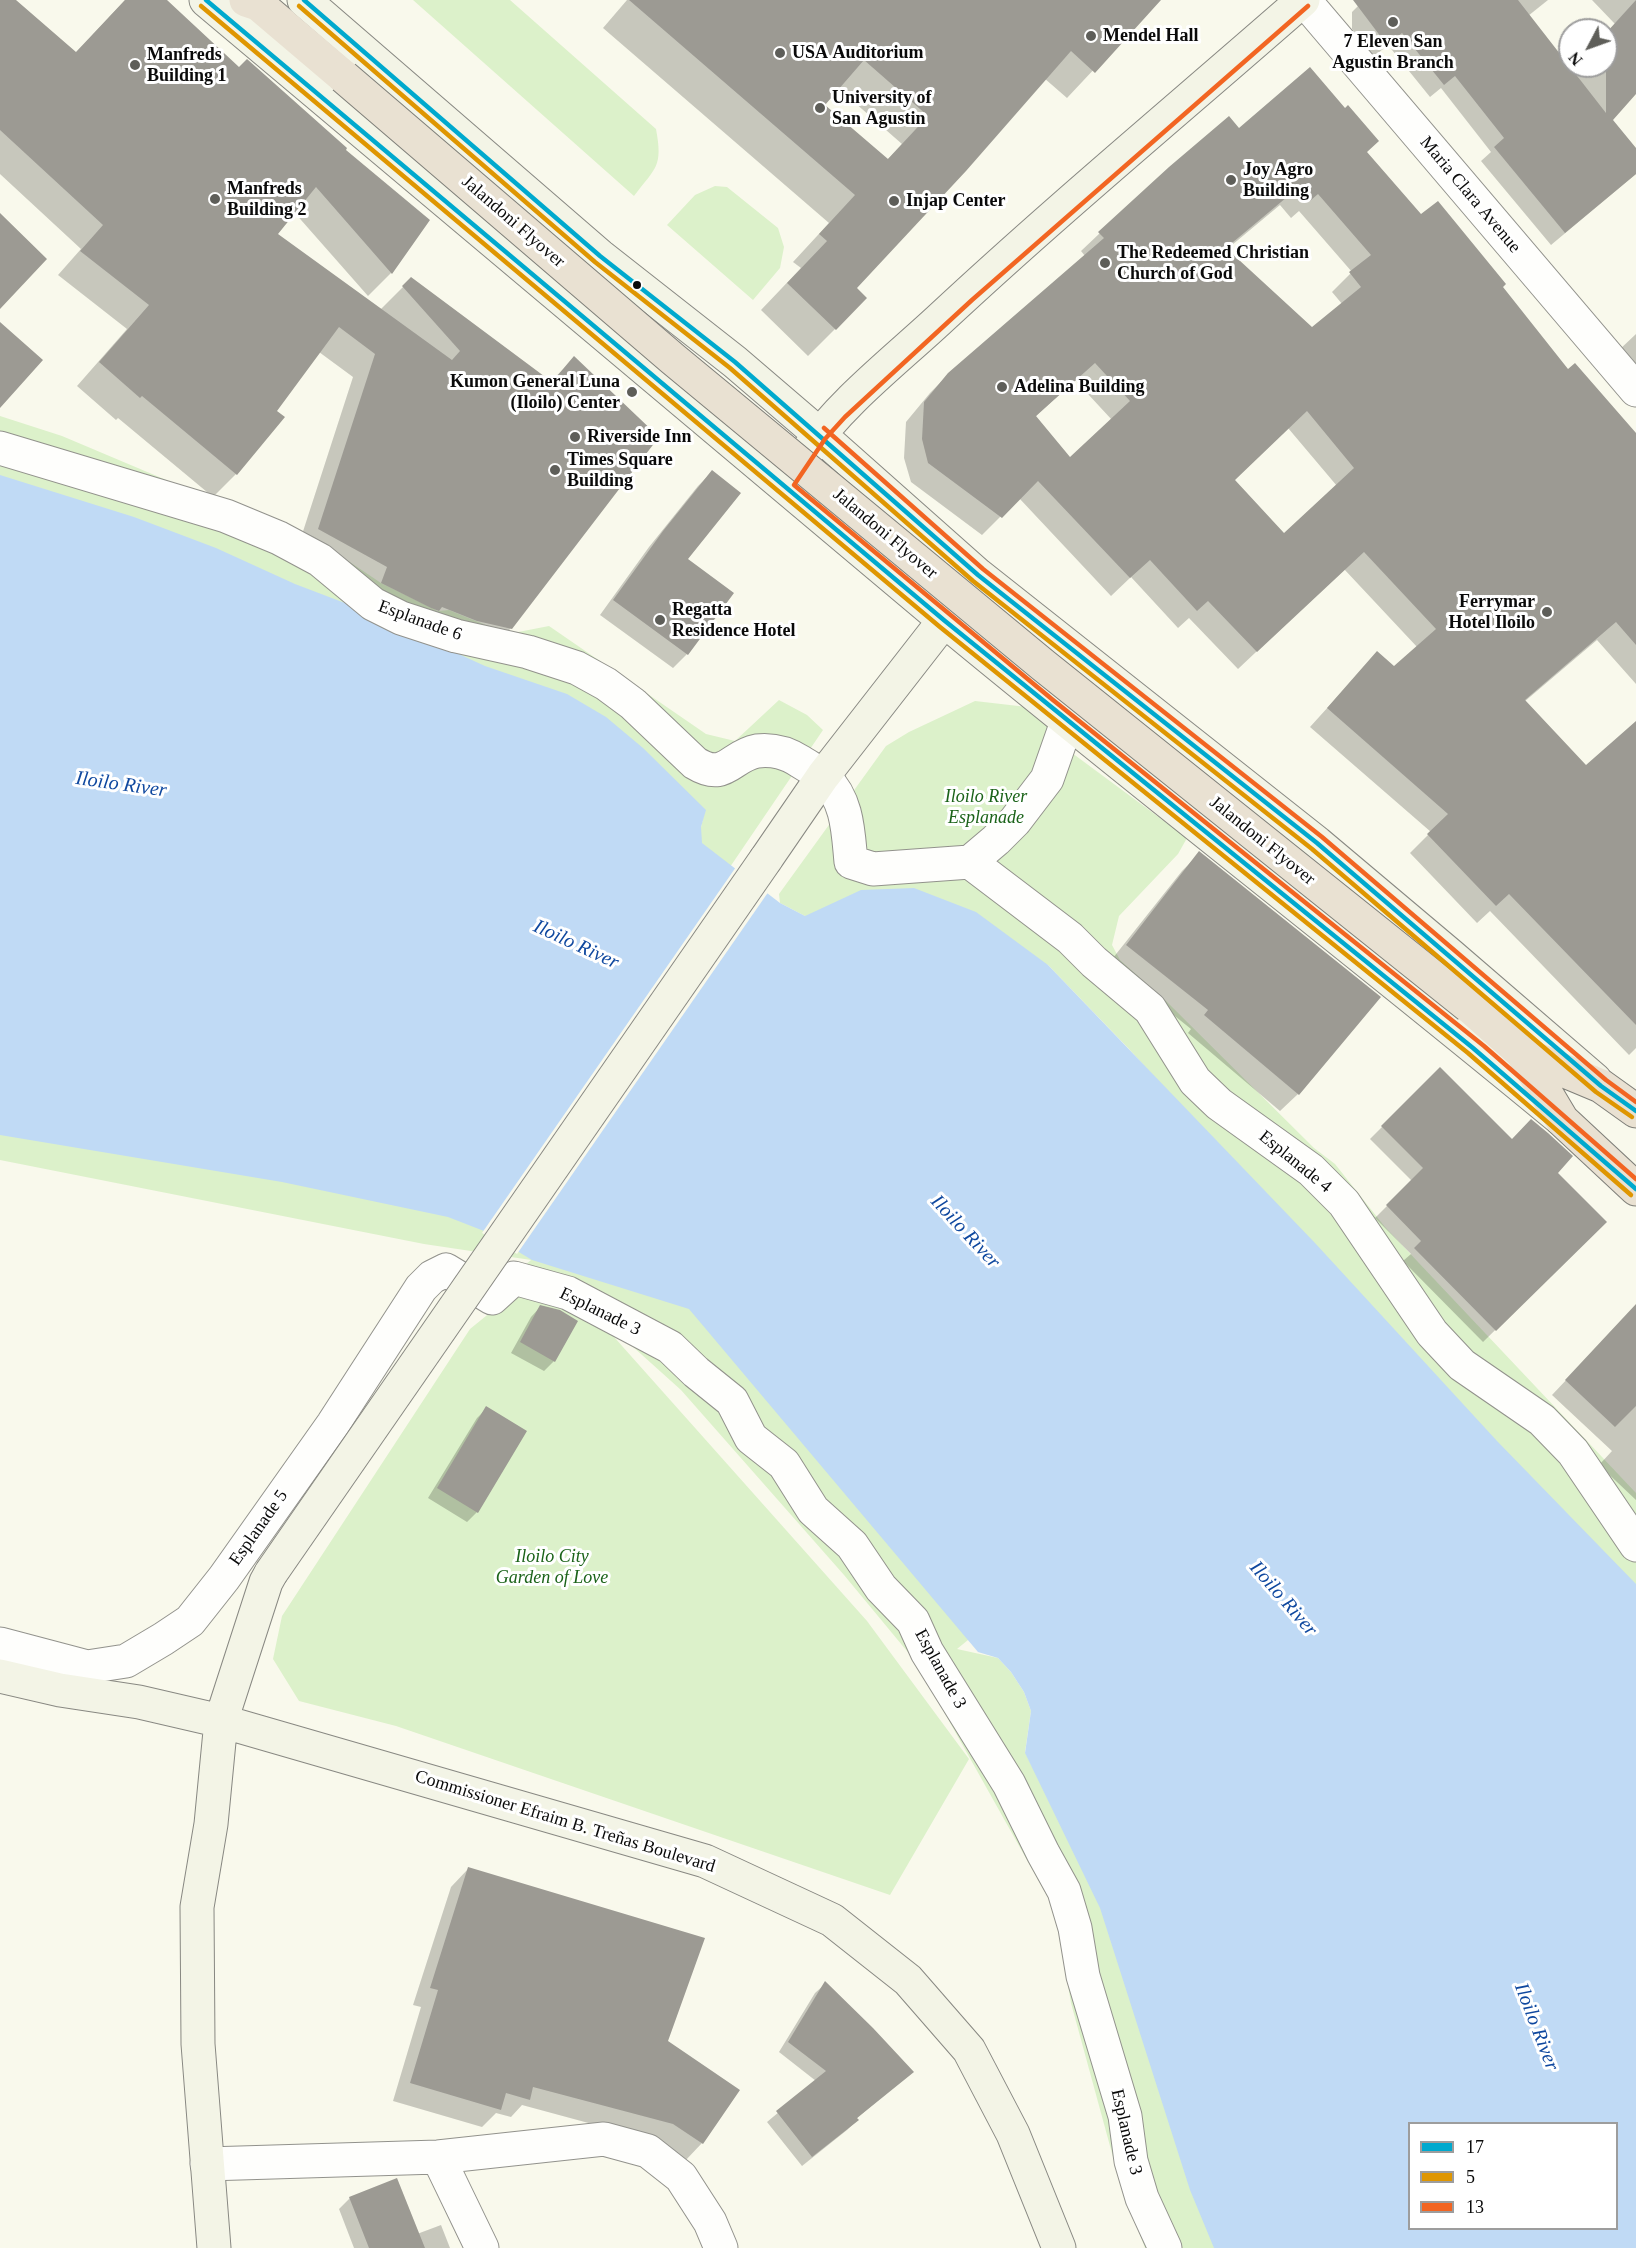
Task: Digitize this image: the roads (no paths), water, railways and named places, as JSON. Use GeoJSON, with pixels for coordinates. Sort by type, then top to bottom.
{"type":"FeatureCollection","features":[{"type":"Feature","properties":{"kind":"highway","name":"Jalandoni Flyover"},"geometry":{"type":"LineString","coordinates":[[254,1],[674,359],[1043,665],[1469,1006],[1522,1053]]}},
{"type":"Feature","properties":{"kind":"highway"},"geometry":{"type":"LineString","coordinates":[[1522,1053],[1601,1086],[1636,1112]]}},
{"type":"Feature","properties":{"kind":"highway"},"geometry":{"type":"LineString","coordinates":[[1522,1053],[1562,1120],[1636,1189]]}},
{"type":"Feature","properties":{"kind":"main road"},"geometry":{"type":"LineString","coordinates":[[206,0],[1067,722],[1430,1011],[1562,1120]]}},
{"type":"Feature","properties":{"kind":"main road"},"geometry":{"type":"LineString","coordinates":[[304,0],[600,256],[735,362],[978,575],[1317,843],[1450,954],[1601,1086]]}},
{"type":"Feature","properties":{"kind":"main road"},"geometry":{"type":"LineString","coordinates":[[784,486],[819,434],[967,294],[1304,0]]}},
{"type":"Feature","properties":{"kind":"main road"},"geometry":{"type":"LineString","coordinates":[[214,2248],[198,2044],[197,1907],[211,1824],[221,1721],[266,1582],[824,776],[978,575]]}},
{"type":"Feature","properties":{"kind":"main road","name":"Commissioner Efraim B. Treñas Boulevard"},"geometry":{"type":"LineString","coordinates":[[0,1676],[60,1690],[139,1702],[221,1721],[705,1861],[832,1920],[908,1980],[969,2050],[1013,2134],[1059,2248]]}},
{"type":"Feature","properties":{"kind":"street","name":"Maria Clara Avenue"},"geometry":{"type":"LineString","coordinates":[[1304,0],[1636,390]]}},
{"type":"Feature","properties":{"kind":"street","name":"Esplanade 6"},"geometry":{"type":"LineString","coordinates":[[0,448],[234,519],[279,538],[320,560],[373,604],[401,618],[456,636],[528,652],[577,668],[606,684],[633,704],[695,763],[706,770],[715,771],[727,768],[755,752],[774,750],[792,756],[824,776]]}},
{"type":"Feature","properties":{"kind":"street"},"geometry":{"type":"LineString","coordinates":[[824,776],[841,801],[847,818],[851,862],[873,868],[929,867],[970,862],[1015,821],[1047,779],[1067,722]]}},
{"type":"Feature","properties":{"kind":"street","name":"Esplanade 4"},"geometry":{"type":"LineString","coordinates":[[970,862],[1071,938],[1094,962],[1150,1009],[1195,1081],[1219,1104],[1311,1170],[1344,1203],[1432,1333],[1462,1365],[1542,1420],[1573,1452],[1636,1545]]}},
{"type":"Feature","properties":{"kind":"street","name":"Esplanade 5"},"geometry":{"type":"LineString","coordinates":[[0,1644],[87,1667],[126,1661],[190,1621],[224,1578],[333,1424],[421,1288],[432,1277],[446,1270],[492,1298]]}},
{"type":"Feature","properties":{"kind":"street","name":"Esplanade 3"},"geometry":{"type":"LineString","coordinates":[[492,1298],[514,1278],[568,1293],[670,1347],[732,1401],[752,1438],[784,1464],[813,1510],[852,1545],[881,1588],[913,1621],[927,1652],[1009,1784],[1064,1891],[1076,1928],[1083,1976],[1125,2116],[1131,2161],[1142,2198],[1165,2248]]}},
{"type":"Feature","properties":{"kind":"street"},"geometry":{"type":"LineString","coordinates":[[207,2164],[438,2157],[604,2139],[648,2151],[681,2177],[710,2222],[721,2248]]}},
{"type":"Feature","properties":{"kind":"street"},"geometry":{"type":"LineString","coordinates":[[438,2157],[482,2248]]}},
{"type":"Feature","properties":{"kind":"water","name":"Iloilo River"},"geometry":{"type":"Polygon","coordinates":[[[0,475],[134,517],[216,548],[295,584],[358,608],[485,666],[567,694],[606,717],[643,748],[706,810],[701,827],[702,843],[780,903],[805,916],[861,890],[914,888],[976,912],[1048,965],[1315,1243],[1497,1441],[1636,1584],[1636,2248],[1214,2248],[1190,2190],[1100,1908],[1025,1753],[1031,1711],[1024,1692],[1011,1672],[998,1658],[978,1652],[689,1309],[532,1260],[484,1231],[448,1217],[282,1182],[0,1135],[0,475]]]}},
{"type":"Feature","properties":{"kind":"place","name":"7 Eleven San Agustin Branch"},"geometry":{"type":"Point","coordinates":[1393,22]}},
{"type":"Feature","properties":{"kind":"place","name":"Mendel Hall"},"geometry":{"type":"Point","coordinates":[1091,36]}},
{"type":"Feature","properties":{"kind":"place","name":"USA Auditorium"},"geometry":{"type":"Point","coordinates":[780,53]}},
{"type":"Feature","properties":{"kind":"place","name":"Manfreds Building 1"},"geometry":{"type":"Point","coordinates":[135,65]}},
{"type":"Feature","properties":{"kind":"place","name":"University of San Agustin"},"geometry":{"type":"Point","coordinates":[820,108]}},
{"type":"Feature","properties":{"kind":"place","name":"Joy Agro Building"},"geometry":{"type":"Point","coordinates":[1231,180]}},
{"type":"Feature","properties":{"kind":"place","name":"Manfreds Building 2"},"geometry":{"type":"Point","coordinates":[215,199]}},
{"type":"Feature","properties":{"kind":"place","name":"Injap Center"},"geometry":{"type":"Point","coordinates":[894,201]}},
{"type":"Feature","properties":{"kind":"place","name":"The Redeemed Christian Church of God"},"geometry":{"type":"Point","coordinates":[1105,263]}},
{"type":"Feature","properties":{"kind":"place","name":"Adelina Building"},"geometry":{"type":"Point","coordinates":[1002,387]}},
{"type":"Feature","properties":{"kind":"place","name":"Kumon General Luna (Iloilo) Center"},"geometry":{"type":"Point","coordinates":[632,392]}},
{"type":"Feature","properties":{"kind":"place","name":"Riverside Inn"},"geometry":{"type":"Point","coordinates":[575,437]}},
{"type":"Feature","properties":{"kind":"place","name":"Times Square Building"},"geometry":{"type":"Point","coordinates":[555,470]}},
{"type":"Feature","properties":{"kind":"place","name":"Ferrymar Hotel Iloilo"},"geometry":{"type":"Point","coordinates":[1547,612]}},
{"type":"Feature","properties":{"kind":"place","name":"Regatta Residence Hotel"},"geometry":{"type":"Point","coordinates":[660,620]}},
{"type":"Feature","properties":{"kind":"park label","name":"Iloilo River Esplanade"},"geometry":{"type":"Point","coordinates":[986,807]}},
{"type":"Feature","properties":{"kind":"park label","name":"Iloilo City Garden of Love"},"geometry":{"type":"Point","coordinates":[552,1567]}}]}
